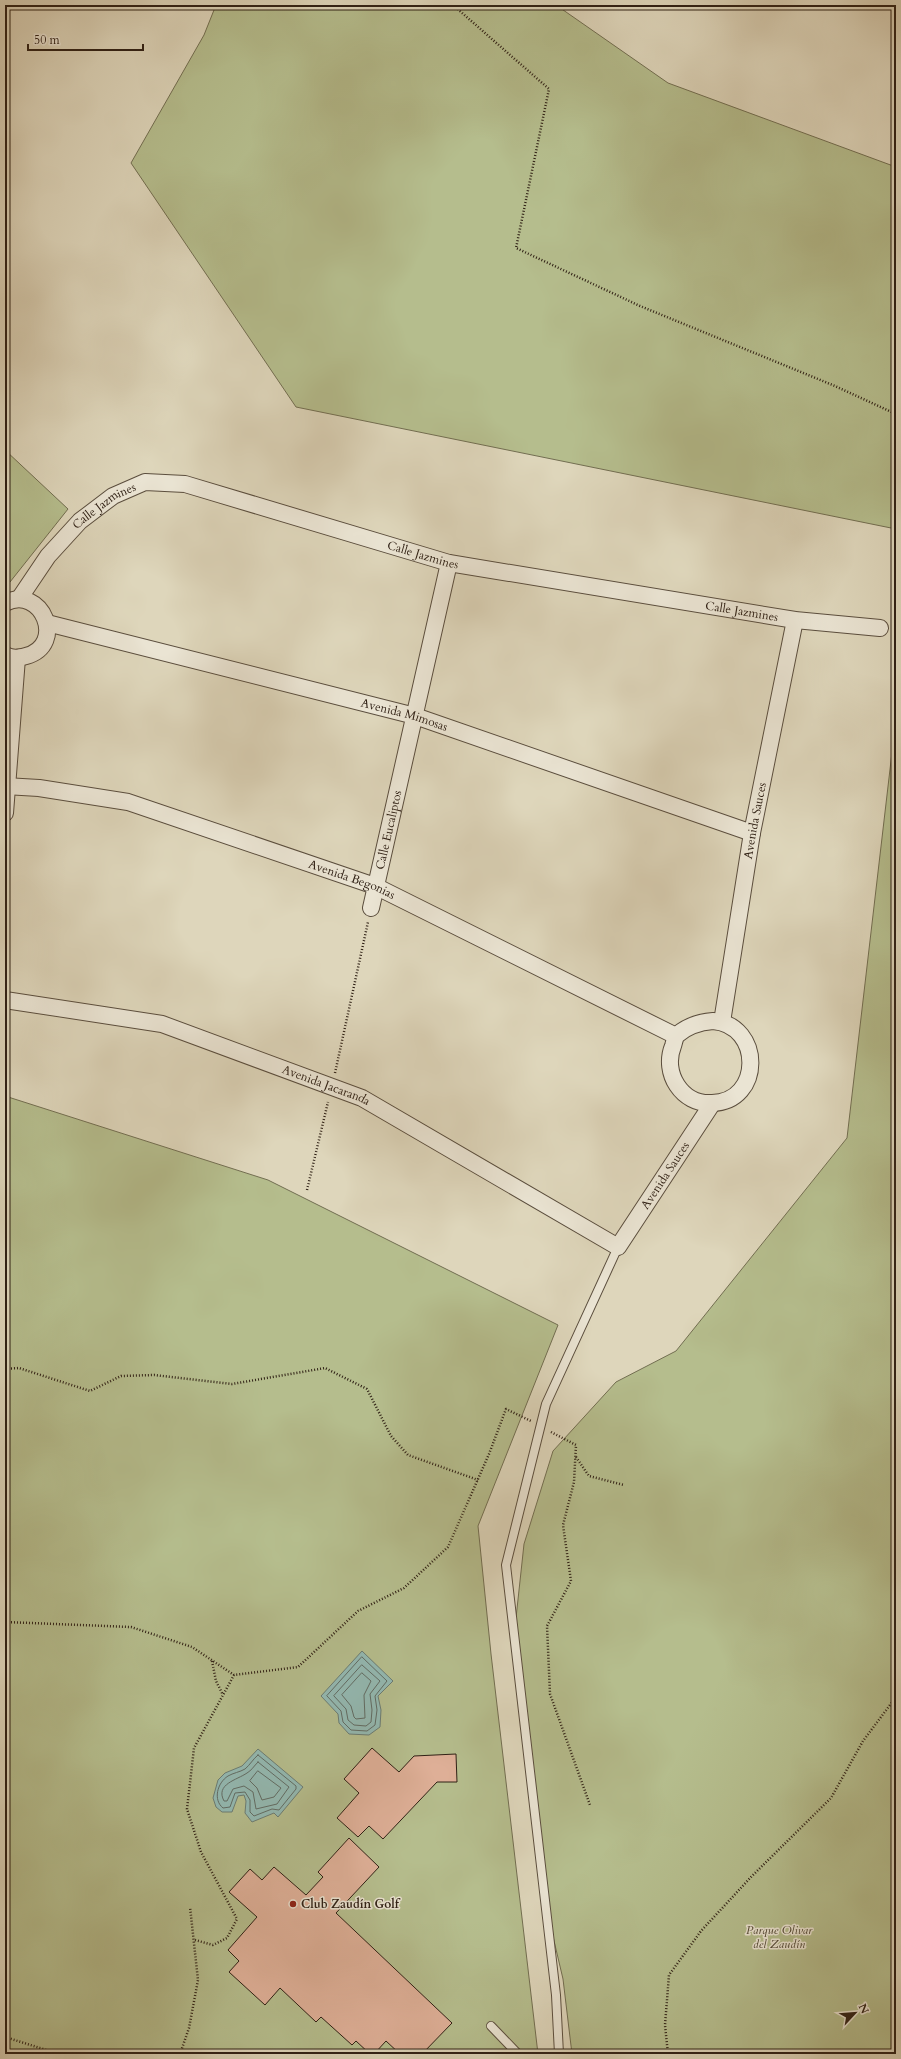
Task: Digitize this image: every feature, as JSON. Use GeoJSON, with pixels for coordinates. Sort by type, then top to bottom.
{"type":"FeatureCollection","features":[{"type":"Feature","properties":{"kind":"street","name":"Calle Jazmines"},"geometry":{"type":"LineString","coordinates":[[12,601],[48,556],[80,521],[113,496],[145,482],[185,484],[449,563],[795,620],[880,628]]}},
{"type":"Feature","properties":{"kind":"street","name":"Calle Eucaliptos"},"geometry":{"type":"LineString","coordinates":[[371,908],[449,563]]}},
{"type":"Feature","properties":{"kind":"street"},"geometry":{"type":"LineString","coordinates":[[5,813],[11,657],[34,654],[42,647],[46,637],[47,624],[44,614],[37,606],[28,601],[12,601]]}},
{"type":"Feature","properties":{"kind":"street","name":"Avenida Sauces"},"geometry":{"type":"LineString","coordinates":[[722,1022],[752,833],[795,620]]}},
{"type":"Feature","properties":{"kind":"street","name":"Avenida Mimosas"},"geometry":{"type":"LineString","coordinates":[[47,624],[415,716],[752,833]]}},
{"type":"Feature","properties":{"kind":"street","name":"Avenida Begonias"},"geometry":{"type":"LineString","coordinates":[[6,786],[39,788],[128,802],[375,886],[676,1036]]}},
{"type":"Feature","properties":{"kind":"street","name":"Avenida Jacaranda"},"geometry":{"type":"LineString","coordinates":[[5,1000],[162,1024],[362,1098],[618,1248]]}},
{"type":"Feature","properties":{"kind":"street"},"geometry":{"type":"LineString","coordinates":[[699,1022],[722,1022],[740,1034],[748,1046],[751,1060],[750,1074],[738,1093],[726,1101],[712,1104],[700,1102],[687,1097],[677,1087],[670,1074],[670,1053],[676,1036],[699,1022]]}},
{"type":"Feature","properties":{"kind":"street","name":"Avenida Sauces"},"geometry":{"type":"LineString","coordinates":[[618,1248],[712,1104]]}},
{"type":"Feature","properties":{"kind":"lane"},"geometry":{"type":"LineString","coordinates":[[559,2054],[556,1995],[506,1565],[546,1404],[618,1248]]}},
{"type":"Feature","properties":{"kind":"lane"},"geometry":{"type":"LineString","coordinates":[[491,2026],[518,2054]]}},
{"type":"Feature","properties":{"kind":"path"},"geometry":{"type":"LineString","coordinates":[[452,5],[549,89],[516,248],[640,306],[835,386],[896,414]]}},
{"type":"Feature","properties":{"kind":"path"},"geometry":{"type":"LineString","coordinates":[[307,1190],[332,1087],[371,908]]}},
{"type":"Feature","properties":{"kind":"path"},"geometry":{"type":"LineString","coordinates":[[5,1369],[19,1368],[90,1391],[121,1376],[154,1376],[232,1384],[325,1368],[367,1389],[391,1436],[408,1455],[478,1480]]}},
{"type":"Feature","properties":{"kind":"path"},"geometry":{"type":"LineString","coordinates":[[5,1622],[131,1627],[192,1647],[234,1675],[298,1667],[358,1611],[404,1588],[448,1547],[478,1480],[506,1409],[576,1445],[574,1482],[563,1525],[571,1581],[547,1626],[550,1694],[590,1805]]}},
{"type":"Feature","properties":{"kind":"path"},"geometry":{"type":"LineString","coordinates":[[576,1457],[589,1476],[624,1484]]}},
{"type":"Feature","properties":{"kind":"path"},"geometry":{"type":"LineString","coordinates":[[212,1661],[216,1681],[223,1695]]}},
{"type":"Feature","properties":{"kind":"path"},"geometry":{"type":"LineString","coordinates":[[195,1940],[213,1945],[227,1938],[237,1919],[201,1852],[187,1809],[194,1748],[234,1675]]}},
{"type":"Feature","properties":{"kind":"path"},"geometry":{"type":"LineString","coordinates":[[668,2054],[665,2024],[669,1975],[701,1931],[751,1877],[831,1798],[863,1740],[896,1697]]}},
{"type":"Feature","properties":{"kind":"path"},"geometry":{"type":"LineString","coordinates":[[180,2054],[189,2028],[198,1980],[195,1940],[190,1907]]}},
{"type":"Feature","properties":{"kind":"path"},"geometry":{"type":"LineString","coordinates":[[5,2037],[59,2054]]}},
{"type":"Feature","properties":{"kind":"green space"},"geometry":{"type":"Polygon","coordinates":[[[216,5],[556,5],[668,83],[896,167],[896,529],[296,407],[131,163],[204,35],[216,5]]]}},
{"type":"Feature","properties":{"kind":"green space"},"geometry":{"type":"Polygon","coordinates":[[[5,450],[68,509],[10,582],[5,585],[5,450]]]}},
{"type":"Feature","properties":{"kind":"green space","name":"Parque Olivar del Zaudín"},"geometry":{"type":"Polygon","coordinates":[[[896,718],[896,2054],[572,2054],[563,1979],[551,1928],[516,1618],[524,1544],[553,1451],[616,1382],[676,1351],[847,1138],[896,718]]]}},
{"type":"Feature","properties":{"kind":"green space","name":"Club Zaudín Golf"},"geometry":{"type":"Polygon","coordinates":[[[5,1096],[268,1180],[558,1325],[478,1526],[491,1654],[538,2054],[5,2054],[5,1096]]]}},
{"type":"Feature","properties":{"kind":"water"},"geometry":{"type":"Polygon","coordinates":[[[362,1651],[393,1681],[378,1696],[381,1710],[380,1727],[369,1735],[349,1734],[339,1723],[338,1714],[321,1696],[362,1651]]]}},
{"type":"Feature","properties":{"kind":"water"},"geometry":{"type":"Polygon","coordinates":[[[258,1749],[303,1787],[278,1817],[274,1813],[252,1822],[245,1813],[246,1801],[244,1795],[238,1796],[232,1812],[222,1812],[216,1807],[213,1798],[218,1780],[225,1773],[242,1766],[258,1749]]]}},
{"type":"Feature","properties":{"kind":"building"},"geometry":{"type":"Polygon","coordinates":[[[372,1748],[399,1772],[414,1756],[456,1754],[457,1782],[437,1782],[383,1839],[369,1826],[358,1837],[337,1818],[359,1793],[344,1779],[372,1748]]]}},
{"type":"Feature","properties":{"kind":"building","name":"Club Zaudín Golf"},"geometry":{"type":"Polygon","coordinates":[[[349,1838],[379,1867],[336,1913],[452,2023],[422,2054],[400,2054],[386,2041],[374,2054],[370,2054],[356,2041],[352,2045],[321,2017],[316,2022],[280,1988],[265,2005],[229,1972],[239,1961],[228,1950],[257,1917],[229,1892],[250,1869],[262,1880],[274,1867],[306,1895],[323,1877],[318,1872],[349,1838]]]}},
{"type":"Feature","properties":{"kind":"place","name":"Club Zaudín Golf"},"geometry":{"type":"Point","coordinates":[293,1904]}}]}
